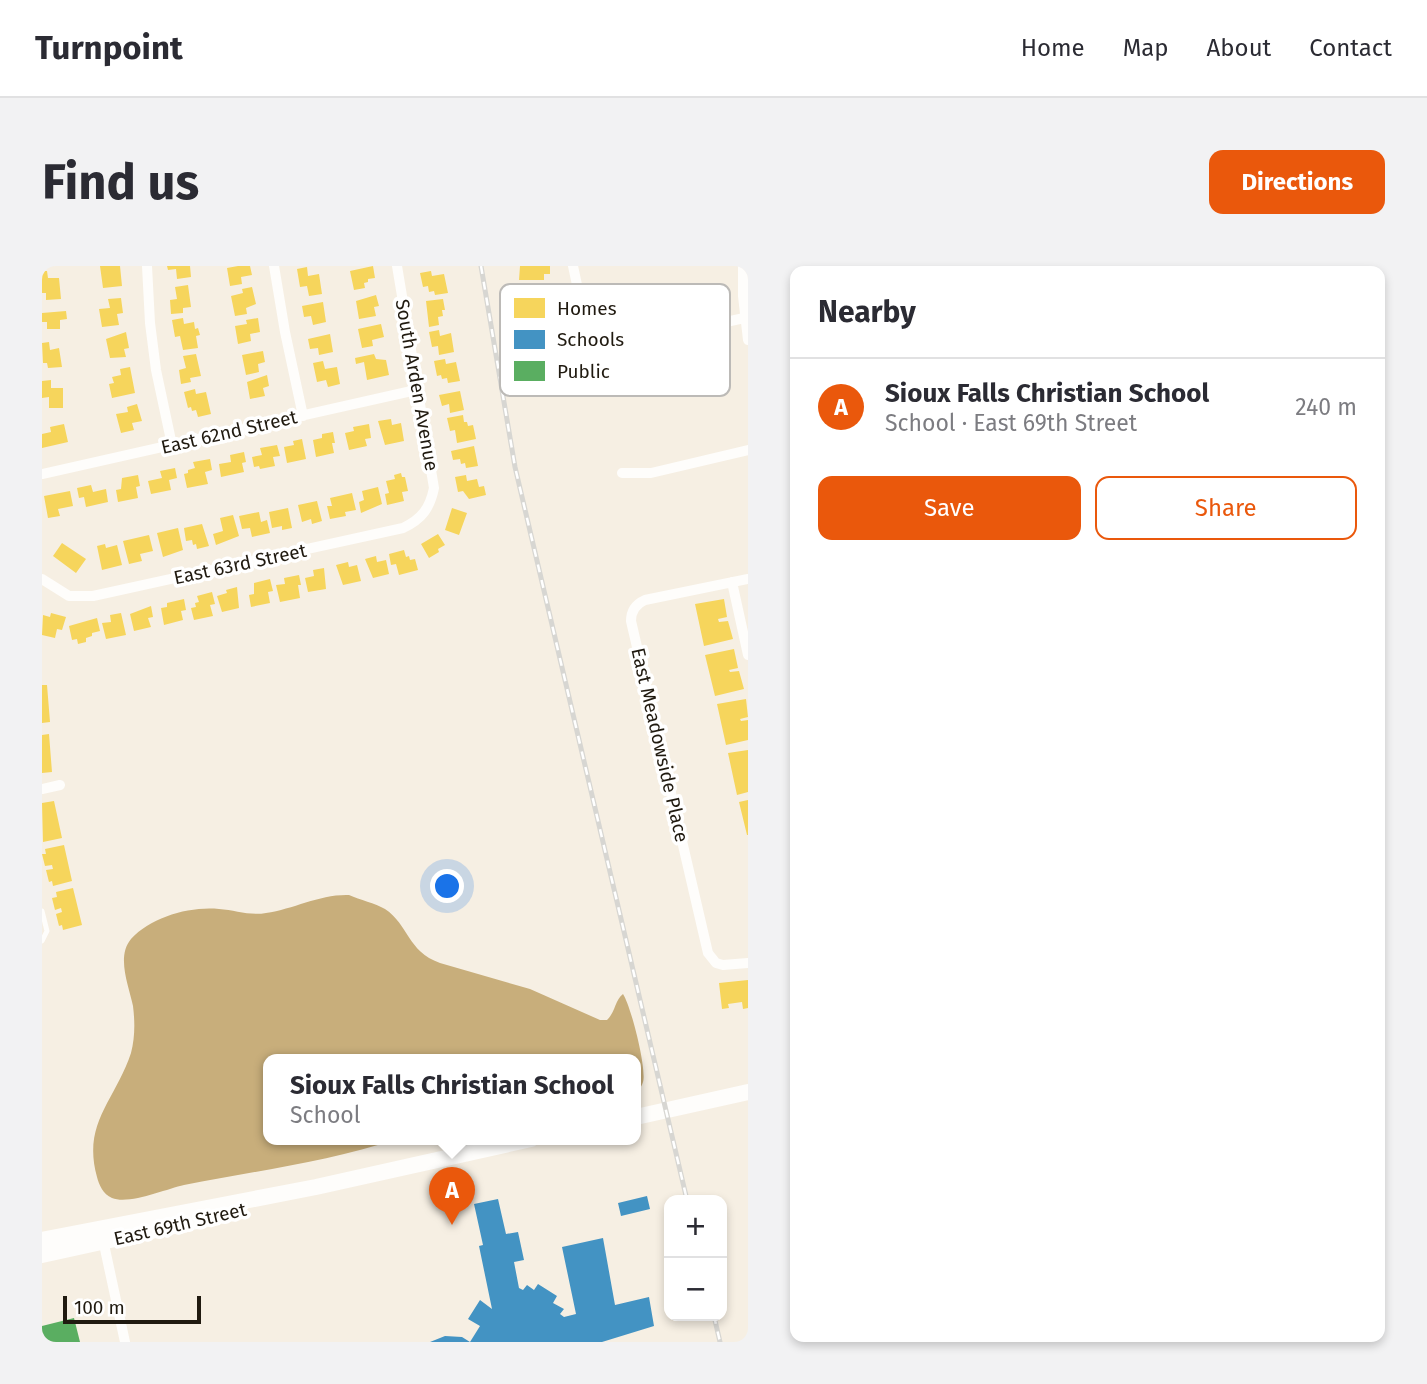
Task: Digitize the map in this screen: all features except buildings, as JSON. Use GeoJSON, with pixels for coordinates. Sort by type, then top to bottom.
{"type":"FeatureCollection","features":[{"type":"Feature","properties":{"kind":"main road"},"geometry":{"type":"LineString","coordinates":[[641,1116],[748,1092]]}},
{"type":"Feature","properties":{"kind":"main road","name":"East 69th Street"},"geometry":{"type":"LineString","coordinates":[[42,1240],[101,1235],[257,1207],[316,1187],[504,1145]]}},
{"type":"Feature","properties":{"kind":"main road","name":"East 69th Street"},"geometry":{"type":"LineString","coordinates":[[42,1255],[101,1235]]}},
{"type":"Feature","properties":{"kind":"street"},"geometry":{"type":"LineString","coordinates":[[147,266],[156,370],[172,445]]}},
{"type":"Feature","properties":{"kind":"street"},"geometry":{"type":"LineString","coordinates":[[274,266],[303,416]]}},
{"type":"Feature","properties":{"kind":"street","name":"South Arden Avenue"},"geometry":{"type":"LineString","coordinates":[[397,266],[416,390],[433,475],[434,488],[430,504]]}},
{"type":"Feature","properties":{"kind":"street"},"geometry":{"type":"LineString","coordinates":[[573,266],[577,284]]}},
{"type":"Feature","properties":{"kind":"street"},"geometry":{"type":"LineString","coordinates":[[743,266],[744,318],[748,340]]}},
{"type":"Feature","properties":{"kind":"street"},"geometry":{"type":"LineString","coordinates":[[730,321],[744,318]]}},
{"type":"Feature","properties":{"kind":"street","name":"East 62nd Street"},"geometry":{"type":"LineString","coordinates":[[42,474],[416,390]]}},
{"type":"Feature","properties":{"kind":"street"},"geometry":{"type":"LineString","coordinates":[[622,473],[651,472],[748,450]]}},
{"type":"Feature","properties":{"kind":"street","name":"East 63rd Street"},"geometry":{"type":"LineString","coordinates":[[43,580],[69,596],[93,596],[404,527],[416,522],[430,504]]}},
{"type":"Feature","properties":{"kind":"street","name":"East Meadowside Place"},"geometry":{"type":"LineString","coordinates":[[748,579],[645,600],[634,609],[631,621],[708,953],[716,963],[748,964]]}},
{"type":"Feature","properties":{"kind":"street"},"geometry":{"type":"LineString","coordinates":[[732,582],[748,655]]}},
{"type":"Feature","properties":{"kind":"street"},"geometry":{"type":"LineString","coordinates":[[42,789],[60,785]]}},
{"type":"Feature","properties":{"kind":"street"},"geometry":{"type":"LineString","coordinates":[[101,1235],[125,1342]]}},
{"type":"Feature","properties":{"kind":"lane"},"geometry":{"type":"LineString","coordinates":[[42,911],[47,931],[42,941]]}},
{"type":"Feature","properties":{"kind":"shaded area"},"geometry":{"type":"Polygon","coordinates":[[[338,895],[349,895],[385,909],[399,922],[414,945],[429,958],[530,989],[600,1020],[610,1017],[623,994],[641,1052],[644,1075],[641,1087],[641,1054],[263,1054],[263,1145],[378,1145],[318,1160],[184,1185],[138,1198],[119,1200],[106,1194],[97,1177],[93,1158],[94,1142],[102,1113],[131,1053],[134,1012],[124,954],[131,939],[160,919],[184,911],[208,909],[260,914],[338,895]]]}},
{"type":"Feature","properties":{"kind":"railway"},"geometry":{"type":"LineString","coordinates":[[481,266],[500,378]]}},
{"type":"Feature","properties":{"kind":"railway"},"geometry":{"type":"LineString","coordinates":[[503,396],[515,467],[686,1195]]}},
{"type":"Feature","properties":{"kind":"railway"},"geometry":{"type":"LineString","coordinates":[[715,1321],[720,1342]]}},
{"type":"Feature","properties":{"kind":"place","name":"Sioux Falls Christian School"},"geometry":{"type":"Point","coordinates":[452,1225]}}]}
